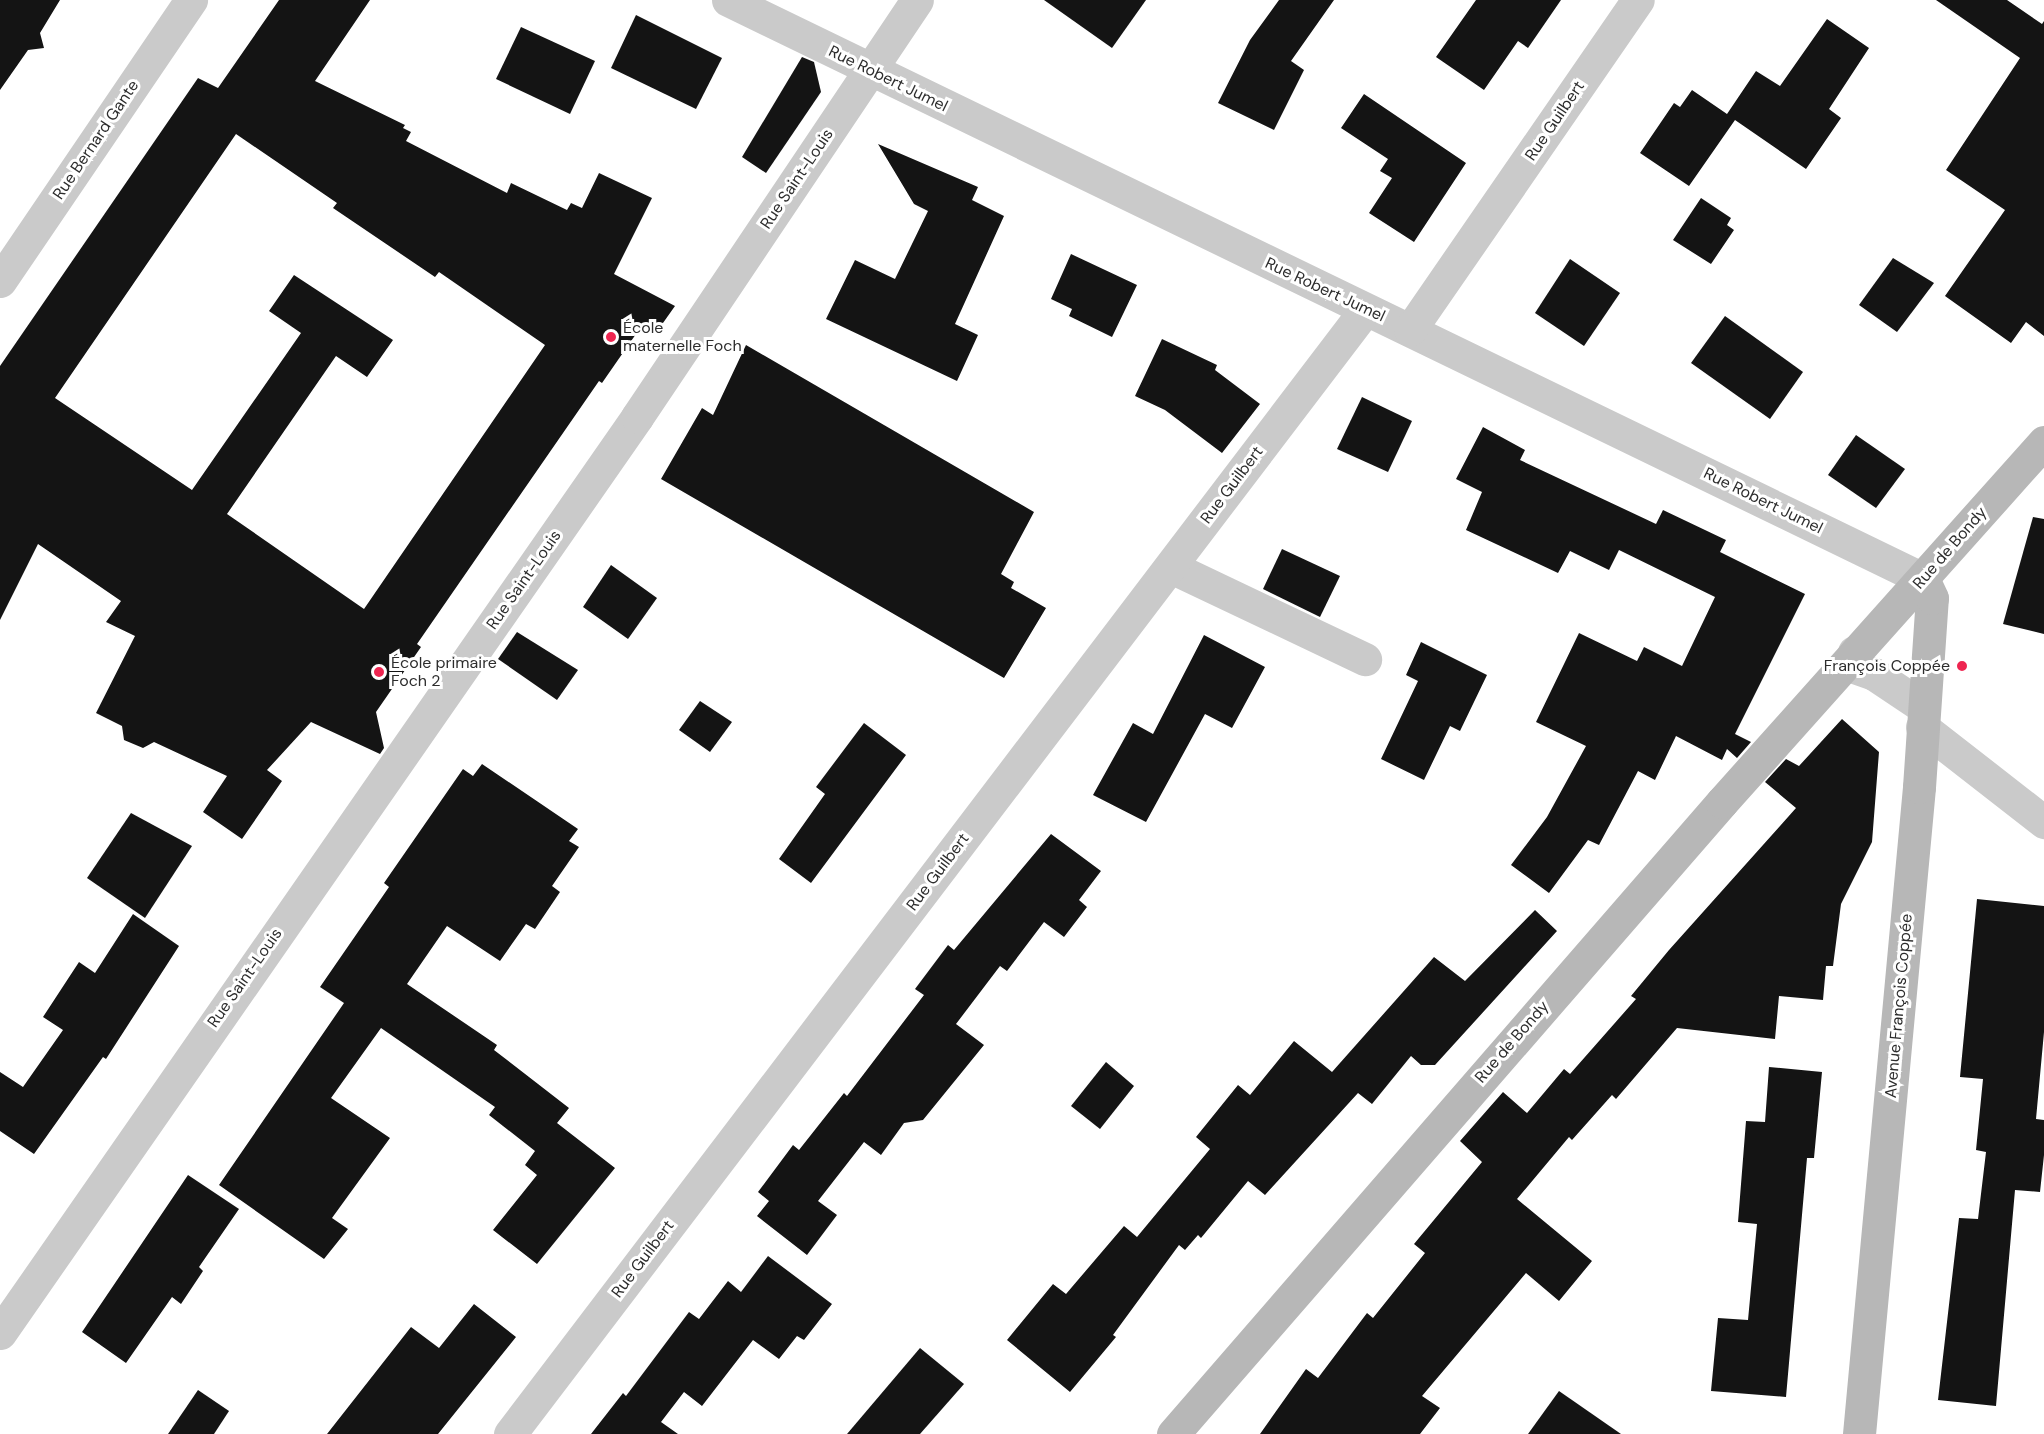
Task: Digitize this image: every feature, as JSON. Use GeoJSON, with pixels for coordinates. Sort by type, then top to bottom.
{"type":"FeatureCollection","features":[{"type":"Feature","properties":{"kind":"street","name":"Rue Bernard Gante"},"geometry":{"type":"LineString","coordinates":[[0,281],[191,0]]}},
{"type":"Feature","properties":{"kind":"street","name":"Rue Robert Jumel"},"geometry":{"type":"LineString","coordinates":[[728,0],[1923,579]]}},
{"type":"Feature","properties":{"kind":"street","name":"Rue Saint-Louis"},"geometry":{"type":"LineString","coordinates":[[0,1334],[630,427],[917,0]]}},
{"type":"Feature","properties":{"kind":"street","name":"Rue Guilbert"},"geometry":{"type":"LineString","coordinates":[[1410,330],[1638,0]]}},
{"type":"Feature","properties":{"kind":"street","name":"Rue Guilbert"},"geometry":{"type":"LineString","coordinates":[[510,1434],[1365,310]]}},
{"type":"Feature","properties":{"kind":"street","name":"Rue de Bondy"},"geometry":{"type":"LineString","coordinates":[[1173,1434],[1854,652],[1923,579],[2044,442]]}},
{"type":"Feature","properties":{"kind":"street"},"geometry":{"type":"LineString","coordinates":[[1171,567],[1365,659]]}},
{"type":"Feature","properties":{"kind":"street","name":"Avenue François Coppée"},"geometry":{"type":"LineString","coordinates":[[1859,1434],[1932,598],[1923,579]]}},
{"type":"Feature","properties":{"kind":"street"},"geometry":{"type":"LineString","coordinates":[[1854,652],[1851,666],[1874,674],[2044,822]]}},
{"type":"Feature","properties":{"kind":"building"},"geometry":{"type":"Polygon","coordinates":[[[0,0],[60,0],[40,33],[44,48],[28,50],[0,90],[0,0]]]}},
{"type":"Feature","properties":{"kind":"building"},"geometry":{"type":"Polygon","coordinates":[[[279,0],[370,0],[315,81],[405,125],[403,128],[411,132],[406,141],[507,193],[511,183],[567,210],[571,203],[582,208],[599,173],[652,198],[614,274],[675,306],[658,330],[636,334],[602,383],[599,381],[417,644],[421,647],[376,712],[384,748],[380,754],[311,722],[267,770],[282,781],[242,839],[203,812],[227,776],[154,742],[143,748],[124,740],[122,726],[96,713],[135,636],[106,622],[121,601],[38,544],[0,620],[0,366],[198,78],[218,88],[279,0]],[[236,134],[55,398],[192,490],[301,333],[269,311],[294,275],[393,340],[367,377],[336,356],[227,514],[364,609],[545,345],[439,272],[435,277],[333,208],[337,203],[236,134]]]}},
{"type":"Feature","properties":{"kind":"building"},"geometry":{"type":"Polygon","coordinates":[[[1044,0],[1146,0],[1112,48],[1044,0]]]}},
{"type":"Feature","properties":{"kind":"building"},"geometry":{"type":"Polygon","coordinates":[[[1279,0],[1334,0],[1291,61],[1304,70],[1274,130],[1218,103],[1250,40],[1279,0]]]}},
{"type":"Feature","properties":{"kind":"building"},"geometry":{"type":"Polygon","coordinates":[[[1476,0],[1561,0],[1528,48],[1518,41],[1484,90],[1436,57],[1476,0]]]}},
{"type":"Feature","properties":{"kind":"building"},"geometry":{"type":"Polygon","coordinates":[[[1936,0],[2007,0],[2042,24],[2044,21],[2044,336],[2026,322],[2011,343],[1945,296],[2005,210],[1946,170],[2020,58],[1936,0]]]}},
{"type":"Feature","properties":{"kind":"building"},"geometry":{"type":"Polygon","coordinates":[[[636,15],[722,58],[696,109],[611,68],[636,15]]]}},
{"type":"Feature","properties":{"kind":"building"},"geometry":{"type":"Polygon","coordinates":[[[1827,19],[1869,48],[1829,109],[1841,118],[1806,169],[1735,120],[1689,186],[1640,153],[1674,103],[1680,107],[1692,90],[1727,114],[1756,71],[1780,86],[1827,19]]]}},
{"type":"Feature","properties":{"kind":"building"},"geometry":{"type":"Polygon","coordinates":[[[521,27],[595,61],[570,114],[496,79],[521,27]]]}},
{"type":"Feature","properties":{"kind":"building"},"geometry":{"type":"Polygon","coordinates":[[[802,57],[814,62],[821,92],[766,173],[742,157],[802,57]]]}},
{"type":"Feature","properties":{"kind":"building"},"geometry":{"type":"Polygon","coordinates":[[[1364,94],[1466,163],[1414,242],[1369,213],[1392,178],[1380,171],[1388,159],[1341,128],[1364,94]]]}},
{"type":"Feature","properties":{"kind":"building"},"geometry":{"type":"Polygon","coordinates":[[[878,144],[978,187],[972,200],[1004,216],[955,324],[978,335],[957,381],[826,319],[855,260],[895,279],[928,211],[914,204],[878,144]]]}},
{"type":"Feature","properties":{"kind":"building"},"geometry":{"type":"Polygon","coordinates":[[[1701,198],[1731,218],[1727,225],[1734,230],[1711,264],[1673,240],[1701,198]]]}},
{"type":"Feature","properties":{"kind":"building"},"geometry":{"type":"Polygon","coordinates":[[[1071,254],[1137,285],[1112,337],[1069,316],[1072,309],[1051,299],[1071,254]]]}},
{"type":"Feature","properties":{"kind":"building"},"geometry":{"type":"Polygon","coordinates":[[[1893,258],[1934,283],[1897,332],[1859,305],[1893,258]]]}},
{"type":"Feature","properties":{"kind":"building"},"geometry":{"type":"Polygon","coordinates":[[[1570,259],[1620,293],[1584,346],[1535,313],[1570,259]]]}},
{"type":"Feature","properties":{"kind":"building"},"geometry":{"type":"Polygon","coordinates":[[[1725,316],[1803,372],[1770,419],[1691,363],[1725,316]]]}},
{"type":"Feature","properties":{"kind":"building"},"geometry":{"type":"Polygon","coordinates":[[[1162,339],[1217,365],[1215,370],[1260,404],[1222,453],[1165,410],[1135,396],[1162,339]]]}},
{"type":"Feature","properties":{"kind":"building"},"geometry":{"type":"Polygon","coordinates":[[[746,345],[1034,512],[1001,574],[1014,582],[1011,588],[1046,608],[1004,678],[661,479],[702,408],[713,415],[746,345]]]}},
{"type":"Feature","properties":{"kind":"building"},"geometry":{"type":"Polygon","coordinates":[[[1362,397],[1412,421],[1388,472],[1337,449],[1362,397]]]}},
{"type":"Feature","properties":{"kind":"building"},"geometry":{"type":"Polygon","coordinates":[[[1483,427],[1525,450],[1520,460],[1656,524],[1663,510],[1726,540],[1720,552],[1805,594],[1735,734],[1751,742],[1737,758],[1727,749],[1722,760],[1676,736],[1655,780],[1638,771],[1599,845],[1588,840],[1549,893],[1511,865],[1547,817],[1586,746],[1536,722],[1579,633],[1637,661],[1644,647],[1682,666],[1715,597],[1619,550],[1609,570],[1570,551],[1558,573],[1466,530],[1482,492],[1456,479],[1483,427]]]}},
{"type":"Feature","properties":{"kind":"building"},"geometry":{"type":"Polygon","coordinates":[[[1856,435],[1905,469],[1876,508],[1828,475],[1856,435]]]}},
{"type":"Feature","properties":{"kind":"building"},"geometry":{"type":"Polygon","coordinates":[[[2033,517],[2044,519],[2044,634],[2003,624],[2033,517]]]}},
{"type":"Feature","properties":{"kind":"building"},"geometry":{"type":"Polygon","coordinates":[[[1282,549],[1340,576],[1320,617],[1263,589],[1282,549]]]}},
{"type":"Feature","properties":{"kind":"building"},"geometry":{"type":"Polygon","coordinates":[[[611,565],[657,598],[628,639],[583,607],[611,565]]]}},
{"type":"Feature","properties":{"kind":"building"},"geometry":{"type":"Polygon","coordinates":[[[517,632],[578,670],[557,700],[498,659],[517,632]]]}},
{"type":"Feature","properties":{"kind":"building"},"geometry":{"type":"Polygon","coordinates":[[[1204,635],[1265,667],[1232,728],[1205,714],[1146,822],[1093,795],[1133,723],[1153,734],[1204,635]]]}},
{"type":"Feature","properties":{"kind":"building"},"geometry":{"type":"Polygon","coordinates":[[[1421,642],[1487,675],[1460,731],[1450,726],[1424,780],[1381,759],[1418,681],[1406,675],[1421,642]]]}},
{"type":"Feature","properties":{"kind":"building"},"geometry":{"type":"Polygon","coordinates":[[[700,701],[732,722],[710,752],[679,730],[700,701]]]}},
{"type":"Feature","properties":{"kind":"building"},"geometry":{"type":"Polygon","coordinates":[[[1842,719],[1879,752],[1872,842],[1841,904],[1833,966],[1826,966],[1823,1000],[1779,996],[1775,1039],[1677,1028],[1616,1099],[1612,1095],[1572,1140],[1569,1137],[1517,1199],[1592,1261],[1559,1301],[1526,1273],[1422,1396],[1440,1408],[1420,1434],[1260,1434],[1306,1369],[1318,1378],[1367,1313],[1373,1318],[1425,1253],[1414,1244],[1482,1162],[1460,1141],[1503,1092],[1527,1113],[1564,1069],[1570,1074],[1636,999],[1631,996],[1669,950],[1796,808],[1765,782],[1786,759],[1799,766],[1842,719]]]}},
{"type":"Feature","properties":{"kind":"building"},"geometry":{"type":"Polygon","coordinates":[[[864,723],[906,755],[811,883],[779,859],[825,794],[816,787],[864,723]]]}},
{"type":"Feature","properties":{"kind":"building"},"geometry":{"type":"Polygon","coordinates":[[[482,764],[578,829],[569,841],[579,847],[552,886],[560,892],[535,929],[526,924],[500,961],[447,926],[407,984],[497,1045],[494,1050],[569,1108],[557,1123],[615,1168],[537,1264],[493,1230],[537,1175],[525,1165],[535,1151],[489,1115],[495,1107],[381,1028],[331,1098],[390,1138],[332,1218],[348,1229],[324,1259],[219,1185],[344,1003],[320,987],[389,887],[384,883],[463,769],[473,776],[482,764]]]}},
{"type":"Feature","properties":{"kind":"building"},"geometry":{"type":"Polygon","coordinates":[[[131,813],[192,846],[145,918],[87,878],[131,813]]]}},
{"type":"Feature","properties":{"kind":"building"},"geometry":{"type":"Polygon","coordinates":[[[1051,834],[1101,871],[1079,900],[1087,907],[1064,937],[1044,922],[1007,971],[1000,966],[956,1024],[984,1045],[923,1120],[904,1123],[881,1155],[864,1142],[818,1201],[837,1215],[807,1255],[757,1216],[769,1201],[758,1192],[793,1145],[799,1150],[844,1093],[847,1096],[924,995],[915,989],[948,945],[954,950],[1051,834]]]}},
{"type":"Feature","properties":{"kind":"building"},"geometry":{"type":"Polygon","coordinates":[[[1977,899],[2044,906],[2044,1032],[2036,1119],[2044,1120],[2044,1155],[2040,1192],[2015,1190],[1996,1406],[1938,1400],[1959,1218],[1978,1219],[1986,1152],[1976,1150],[1983,1079],[1960,1077],[1977,899]]]}},
{"type":"Feature","properties":{"kind":"building"},"geometry":{"type":"Polygon","coordinates":[[[1535,910],[1557,931],[1435,1065],[1421,1065],[1411,1056],[1372,1104],[1358,1093],[1265,1195],[1248,1181],[1201,1238],[1198,1235],[1185,1250],[1179,1245],[1113,1335],[1116,1337],[1070,1392],[1007,1340],[1053,1284],[1066,1294],[1124,1226],[1137,1237],[1210,1149],[1196,1137],[1238,1085],[1250,1095],[1294,1041],[1332,1072],[1434,957],[1465,981],[1535,910]]]}},
{"type":"Feature","properties":{"kind":"building"},"geometry":{"type":"Polygon","coordinates":[[[133,914],[179,946],[106,1059],[103,1057],[34,1154],[0,1131],[0,1072],[23,1087],[63,1030],[43,1017],[79,962],[95,973],[133,914]]]}},
{"type":"Feature","properties":{"kind":"building"},"geometry":{"type":"Polygon","coordinates":[[[1106,1062],[1134,1086],[1100,1129],[1071,1106],[1106,1062]]]}},
{"type":"Feature","properties":{"kind":"building"},"geometry":{"type":"Polygon","coordinates":[[[1769,1067],[1822,1072],[1814,1158],[1807,1158],[1786,1397],[1711,1391],[1718,1318],[1748,1320],[1757,1224],[1738,1222],[1746,1121],[1765,1122],[1769,1067]]]}},
{"type":"Feature","properties":{"kind":"building"},"geometry":{"type":"Polygon","coordinates":[[[188,1175],[239,1209],[199,1267],[203,1271],[181,1304],[172,1297],[126,1363],[82,1332],[188,1175]]]}},
{"type":"Feature","properties":{"kind":"building"},"geometry":{"type":"Polygon","coordinates":[[[768,1256],[832,1304],[804,1340],[797,1336],[779,1359],[753,1340],[702,1406],[684,1392],[661,1422],[678,1434],[591,1434],[623,1393],[626,1396],[689,1312],[699,1319],[728,1281],[741,1292],[768,1256]]]}},
{"type":"Feature","properties":{"kind":"building"},"geometry":{"type":"Polygon","coordinates":[[[474,1304],[516,1337],[438,1434],[327,1434],[411,1327],[439,1348],[474,1304]]]}},
{"type":"Feature","properties":{"kind":"building"},"geometry":{"type":"Polygon","coordinates":[[[920,1348],[964,1384],[920,1434],[847,1434],[920,1348]]]}},
{"type":"Feature","properties":{"kind":"building"},"geometry":{"type":"Polygon","coordinates":[[[198,1390],[229,1411],[214,1434],[168,1434],[198,1390]]]}},
{"type":"Feature","properties":{"kind":"building"},"geometry":{"type":"Polygon","coordinates":[[[1559,1391],[1621,1434],[1528,1434],[1559,1391]]]}},
{"type":"Feature","properties":{"kind":"place","name":"École maternelle Foch"},"geometry":{"type":"Point","coordinates":[611,337]}},
{"type":"Feature","properties":{"kind":"place","name":"François Coppée"},"geometry":{"type":"Point","coordinates":[1962,666]}},
{"type":"Feature","properties":{"kind":"place","name":"École primaire Foch 2"},"geometry":{"type":"Point","coordinates":[379,672]}}]}
